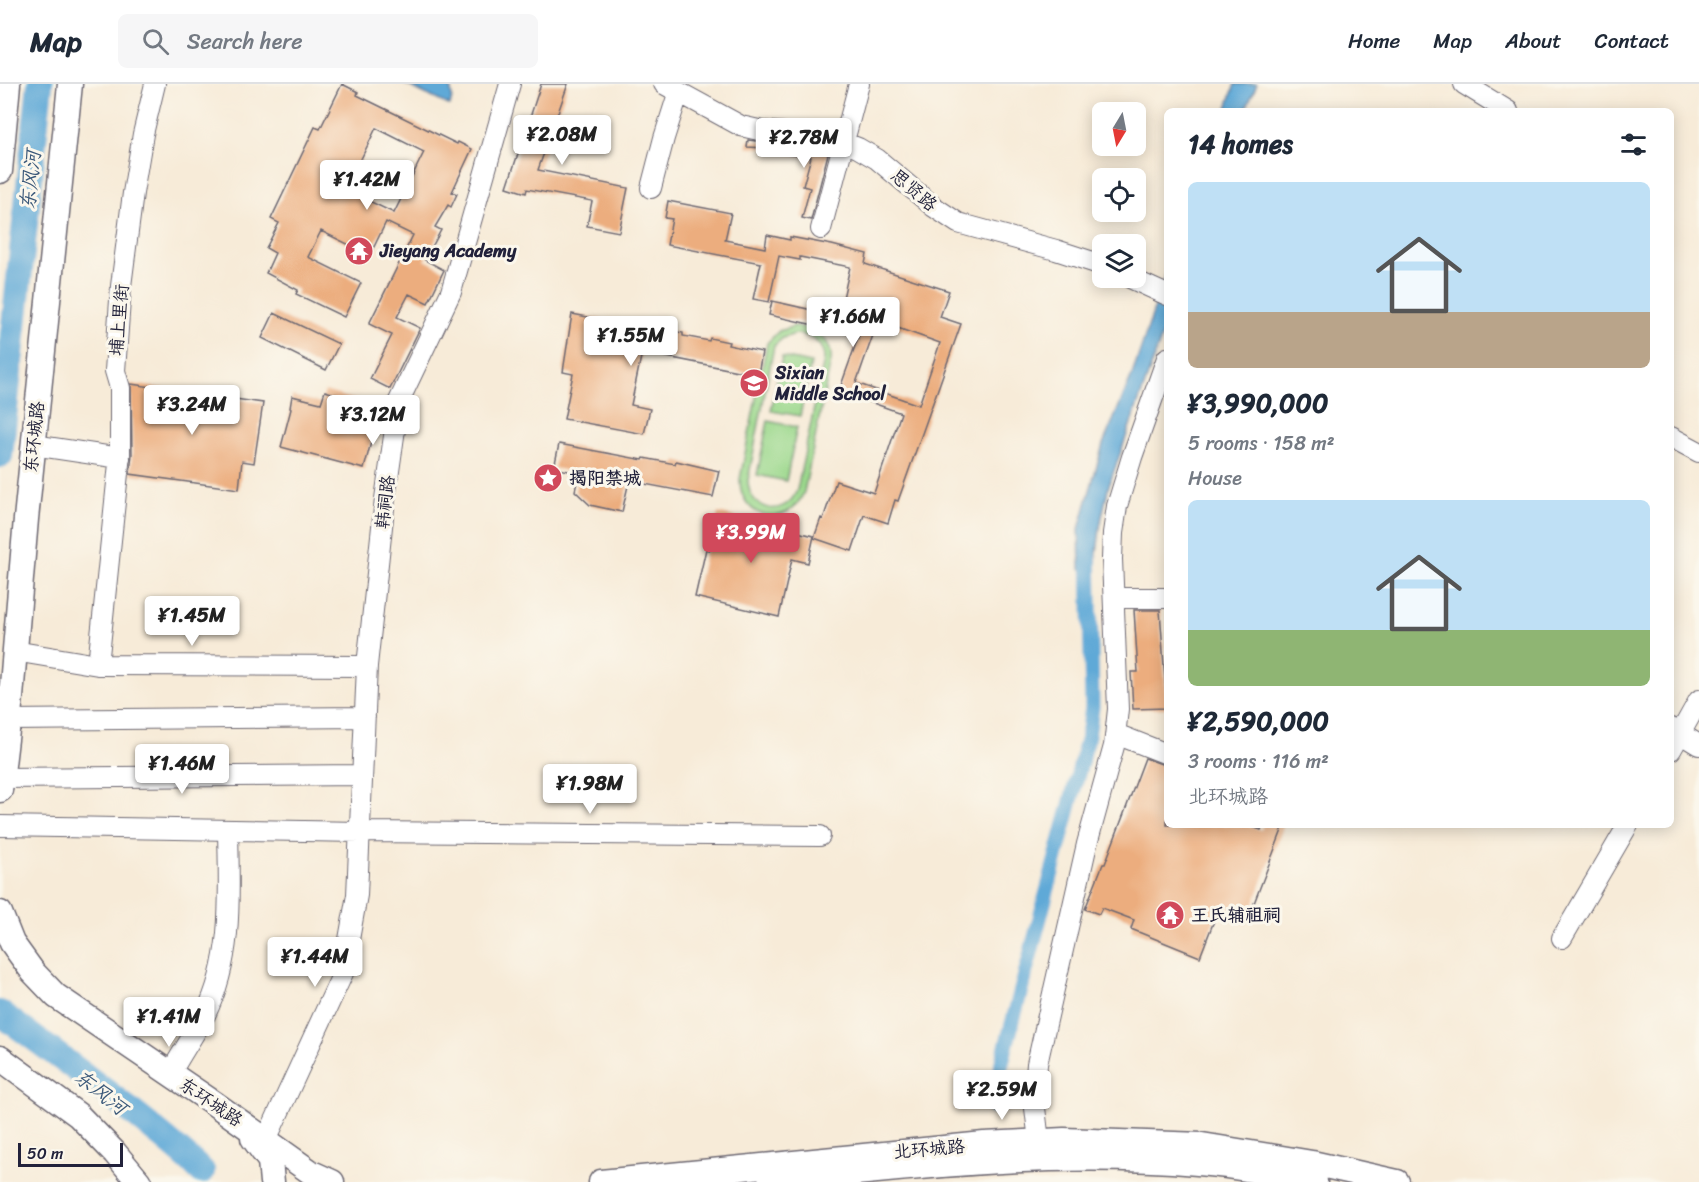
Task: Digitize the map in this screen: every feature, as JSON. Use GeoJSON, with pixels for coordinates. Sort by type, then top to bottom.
{"type":"FeatureCollection","features":[{"type":"Feature","properties":{"kind":"main road"},"geometry":{"type":"LineString","coordinates":[[0,171],[9,84]]}},
{"type":"Feature","properties":{"kind":"main road","name":"东环城路"},"geometry":{"type":"LineString","coordinates":[[1,784],[70,84]]}},
{"type":"Feature","properties":{"kind":"main road","name":"东环城路"},"geometry":{"type":"LineString","coordinates":[[0,913],[12,943],[33,972],[56,996],[312,1173],[332,1182]]}},
{"type":"Feature","properties":{"kind":"main road"},"geometry":{"type":"LineString","coordinates":[[2,1062],[78,1115],[139,1182]]}},
{"type":"Feature","properties":{"kind":"main road"},"geometry":{"type":"LineString","coordinates":[[238,1120],[268,1157],[272,1182]]}},
{"type":"Feature","properties":{"kind":"main road","name":"北环城路"},"geometry":{"type":"LineString","coordinates":[[601,1182],[984,1144],[1104,1140],[1202,1145],[1312,1163],[1397,1182]]}},
{"type":"Feature","properties":{"kind":"main road"},"geometry":{"type":"LineString","coordinates":[[115,1153],[118,1182]]}},
{"type":"Feature","properties":{"kind":"main road","name":"北环城路"},"geometry":{"type":"LineString","coordinates":[[770,1182],[985,1161],[1064,1158],[1200,1163],[1315,1182]]}},
{"type":"Feature","properties":{"kind":"street","name":"埔上里街"},"geometry":{"type":"LineString","coordinates":[[98,665],[120,458],[120,388],[115,371],[121,286],[141,146],[155,84]]}},
{"type":"Feature","properties":{"kind":"street","name":"韩祠路"},"geometry":{"type":"LineString","coordinates":[[266,1140],[343,973],[357,895],[367,666],[385,499],[399,401],[451,292],[510,84]]}},
{"type":"Feature","properties":{"kind":"street"},"geometry":{"type":"LineString","coordinates":[[821,229],[859,84]]}},
{"type":"Feature","properties":{"kind":"street"},"geometry":{"type":"LineString","coordinates":[[1464,84],[1503,108]]}},
{"type":"Feature","properties":{"kind":"street"},"geometry":{"type":"LineString","coordinates":[[651,188],[664,138],[671,89]]}},
{"type":"Feature","properties":{"kind":"street","name":"思贤路"},"geometry":{"type":"LineString","coordinates":[[671,89],[741,126],[763,132],[830,137],[844,142],[877,159],[933,207],[958,223],[1056,249],[1092,262]]}},
{"type":"Feature","properties":{"kind":"street"},"geometry":{"type":"LineString","coordinates":[[1146,285],[1161,292]]}},
{"type":"Feature","properties":{"kind":"street"},"geometry":{"type":"LineString","coordinates":[[1039,1141],[1034,1100],[1037,1064],[1087,844],[1116,734],[1118,709],[1112,559],[1117,506],[1164,366]]}},
{"type":"Feature","properties":{"kind":"street"},"geometry":{"type":"LineString","coordinates":[[1674,439],[1699,452]]}},
{"type":"Feature","properties":{"kind":"street"},"geometry":{"type":"LineString","coordinates":[[33,445],[120,458]]}},
{"type":"Feature","properties":{"kind":"street"},"geometry":{"type":"LineString","coordinates":[[1114,598],[1164,598]]}},
{"type":"Feature","properties":{"kind":"street"},"geometry":{"type":"LineString","coordinates":[[14,651],[98,665],[367,666]]}},
{"type":"Feature","properties":{"kind":"street"},"geometry":{"type":"LineString","coordinates":[[1699,700],[1674,737],[1699,745]]}},
{"type":"Feature","properties":{"kind":"street"},"geometry":{"type":"LineString","coordinates":[[7,720],[365,717]]}},
{"type":"Feature","properties":{"kind":"street"},"geometry":{"type":"LineString","coordinates":[[1116,734],[1164,752]]}},
{"type":"Feature","properties":{"kind":"street"},"geometry":{"type":"LineString","coordinates":[[1,784],[362,775]]}},
{"type":"Feature","properties":{"kind":"street"},"geometry":{"type":"LineString","coordinates":[[0,826],[820,836]]}},
{"type":"Feature","properties":{"kind":"street"},"geometry":{"type":"LineString","coordinates":[[1562,938],[1626,828]]}},
{"type":"Feature","properties":{"kind":"street"},"geometry":{"type":"LineString","coordinates":[[170,1074],[205,1014],[221,970],[229,927],[228,830]]}},
{"type":"Feature","properties":{"kind":"green space"},"geometry":{"type":"Polygon","coordinates":[[[795,326],[815,332],[829,346],[831,361],[804,492],[797,504],[788,512],[766,515],[747,504],[742,493],[740,479],[767,343],[779,331],[795,326]],[[801,334],[783,338],[774,346],[748,480],[754,499],[760,505],[768,508],[784,505],[797,490],[824,360],[822,349],[816,341],[801,334]]]}},
{"type":"Feature","properties":{"kind":"green space"},"geometry":{"type":"Polygon","coordinates":[[[782,357],[811,363],[800,416],[771,411],[782,357]]]}},
{"type":"Feature","properties":{"kind":"green space"},"geometry":{"type":"Polygon","coordinates":[[[768,421],[797,427],[786,481],[757,475],[768,421]]]}},
{"type":"Feature","properties":{"kind":"water"},"geometry":{"type":"Polygon","coordinates":[[[405,84],[450,84],[452,97],[450,106],[405,84]]]}},
{"type":"Feature","properties":{"kind":"water"},"geometry":{"type":"Polygon","coordinates":[[[1235,84],[1257,84],[1246,108],[1227,108],[1235,84]]]}},
{"type":"Feature","properties":{"kind":"water"},"geometry":{"type":"Polygon","coordinates":[[[1164,280],[1164,330],[1109,485],[1101,521],[1095,569],[1080,569],[1079,529],[1103,444],[1131,378],[1164,280]]]}},
{"type":"Feature","properties":{"kind":"building"},"geometry":{"type":"Polygon","coordinates":[[[342,84],[358,92],[357,95],[457,144],[458,142],[472,149],[452,192],[457,194],[451,207],[448,205],[435,227],[441,230],[425,260],[444,270],[428,303],[409,294],[397,317],[420,328],[390,389],[370,379],[392,335],[369,324],[413,235],[386,222],[370,255],[321,231],[308,257],[361,283],[344,317],[296,294],[298,290],[266,273],[275,253],[266,248],[279,223],[271,219],[315,127],[320,129],[342,84]],[[376,128],[346,190],[394,213],[424,152],[376,128]]]}},
{"type":"Feature","properties":{"kind":"building"},"geometry":{"type":"Polygon","coordinates":[[[541,84],[568,84],[538,170],[628,188],[619,232],[587,226],[592,201],[527,189],[526,193],[507,187],[541,84]]]}},
{"type":"Feature","properties":{"kind":"building"},"geometry":{"type":"Polygon","coordinates":[[[748,140],[829,150],[811,220],[802,218],[810,188],[803,186],[811,157],[784,154],[784,149],[747,147],[748,140]]]}},
{"type":"Feature","properties":{"kind":"building"},"geometry":{"type":"Polygon","coordinates":[[[668,201],[731,213],[725,240],[765,248],[767,235],[832,245],[867,254],[865,264],[949,291],[940,317],[961,324],[898,501],[895,500],[888,523],[864,515],[852,551],[814,538],[821,518],[823,519],[836,481],[874,493],[901,413],[839,391],[859,335],[769,315],[772,301],[839,316],[850,267],[800,257],[800,260],[779,256],[769,302],[753,299],[761,263],[667,245],[672,219],[665,218],[668,201]],[[878,321],[856,383],[919,405],[940,343],[878,321]]]}},
{"type":"Feature","properties":{"kind":"building"},"geometry":{"type":"Polygon","coordinates":[[[274,313],[339,344],[326,370],[262,338],[274,313]]]}},
{"type":"Feature","properties":{"kind":"building"},"geometry":{"type":"Polygon","coordinates":[[[572,314],[627,322],[626,325],[657,331],[657,328],[668,330],[683,333],[683,336],[709,341],[710,338],[729,342],[728,345],[762,352],[758,375],[642,352],[631,405],[650,409],[644,434],[564,419],[573,374],[563,372],[572,314]]]}},
{"type":"Feature","properties":{"kind":"building"},"geometry":{"type":"Polygon","coordinates":[[[131,384],[263,403],[254,463],[242,461],[239,489],[130,474],[131,384]]]}},
{"type":"Feature","properties":{"kind":"building"},"geometry":{"type":"Polygon","coordinates":[[[325,391],[382,408],[364,469],[281,447],[292,396],[321,403],[325,391]]]}},
{"type":"Feature","properties":{"kind":"building"},"geometry":{"type":"Polygon","coordinates":[[[559,444],[643,460],[644,458],[675,464],[676,461],[719,471],[713,497],[629,481],[622,512],[590,505],[575,491],[579,473],[554,468],[559,444]]]}},
{"type":"Feature","properties":{"kind":"building"},"geometry":{"type":"Polygon","coordinates":[[[718,513],[814,536],[808,563],[792,559],[779,617],[695,597],[706,549],[710,550],[718,513]]]}},
{"type":"Feature","properties":{"kind":"building"},"geometry":{"type":"Polygon","coordinates":[[[1134,610],[1160,610],[1164,708],[1133,709],[1131,672],[1138,672],[1134,610]]]}},
{"type":"Feature","properties":{"kind":"building"},"geometry":{"type":"Polygon","coordinates":[[[1145,758],[1164,765],[1164,828],[1255,828],[1261,830],[1262,828],[1283,828],[1246,924],[1217,913],[1200,957],[1131,929],[1134,920],[1102,908],[1099,914],[1085,909],[1103,864],[1105,864],[1145,758]]]}},
{"type":"Feature","properties":{"kind":"waterway","name":"东风河"},"geometry":{"type":"LineString","coordinates":[[0,455],[40,84]]}},
{"type":"Feature","properties":{"kind":"waterway"},"geometry":{"type":"LineString","coordinates":[[993,1106],[1002,1062],[1088,736],[1092,707],[1089,549]]}},
{"type":"Feature","properties":{"kind":"waterway","name":"东风河"},"geometry":{"type":"LineString","coordinates":[[0,1013],[129,1109],[202,1171]]}},
{"type":"Feature","properties":{"kind":"place","name":"Jieyang Academy"},"geometry":{"type":"Point","coordinates":[359,251]}},
{"type":"Feature","properties":{"kind":"place","name":"Sixian Middle School"},"geometry":{"type":"Point","coordinates":[754,383]}},
{"type":"Feature","properties":{"kind":"place","name":"揭阳禁城"},"geometry":{"type":"Point","coordinates":[548,478]}},
{"type":"Feature","properties":{"kind":"place","name":"王氏辅祖祠"},"geometry":{"type":"Point","coordinates":[1170,915]}}]}
